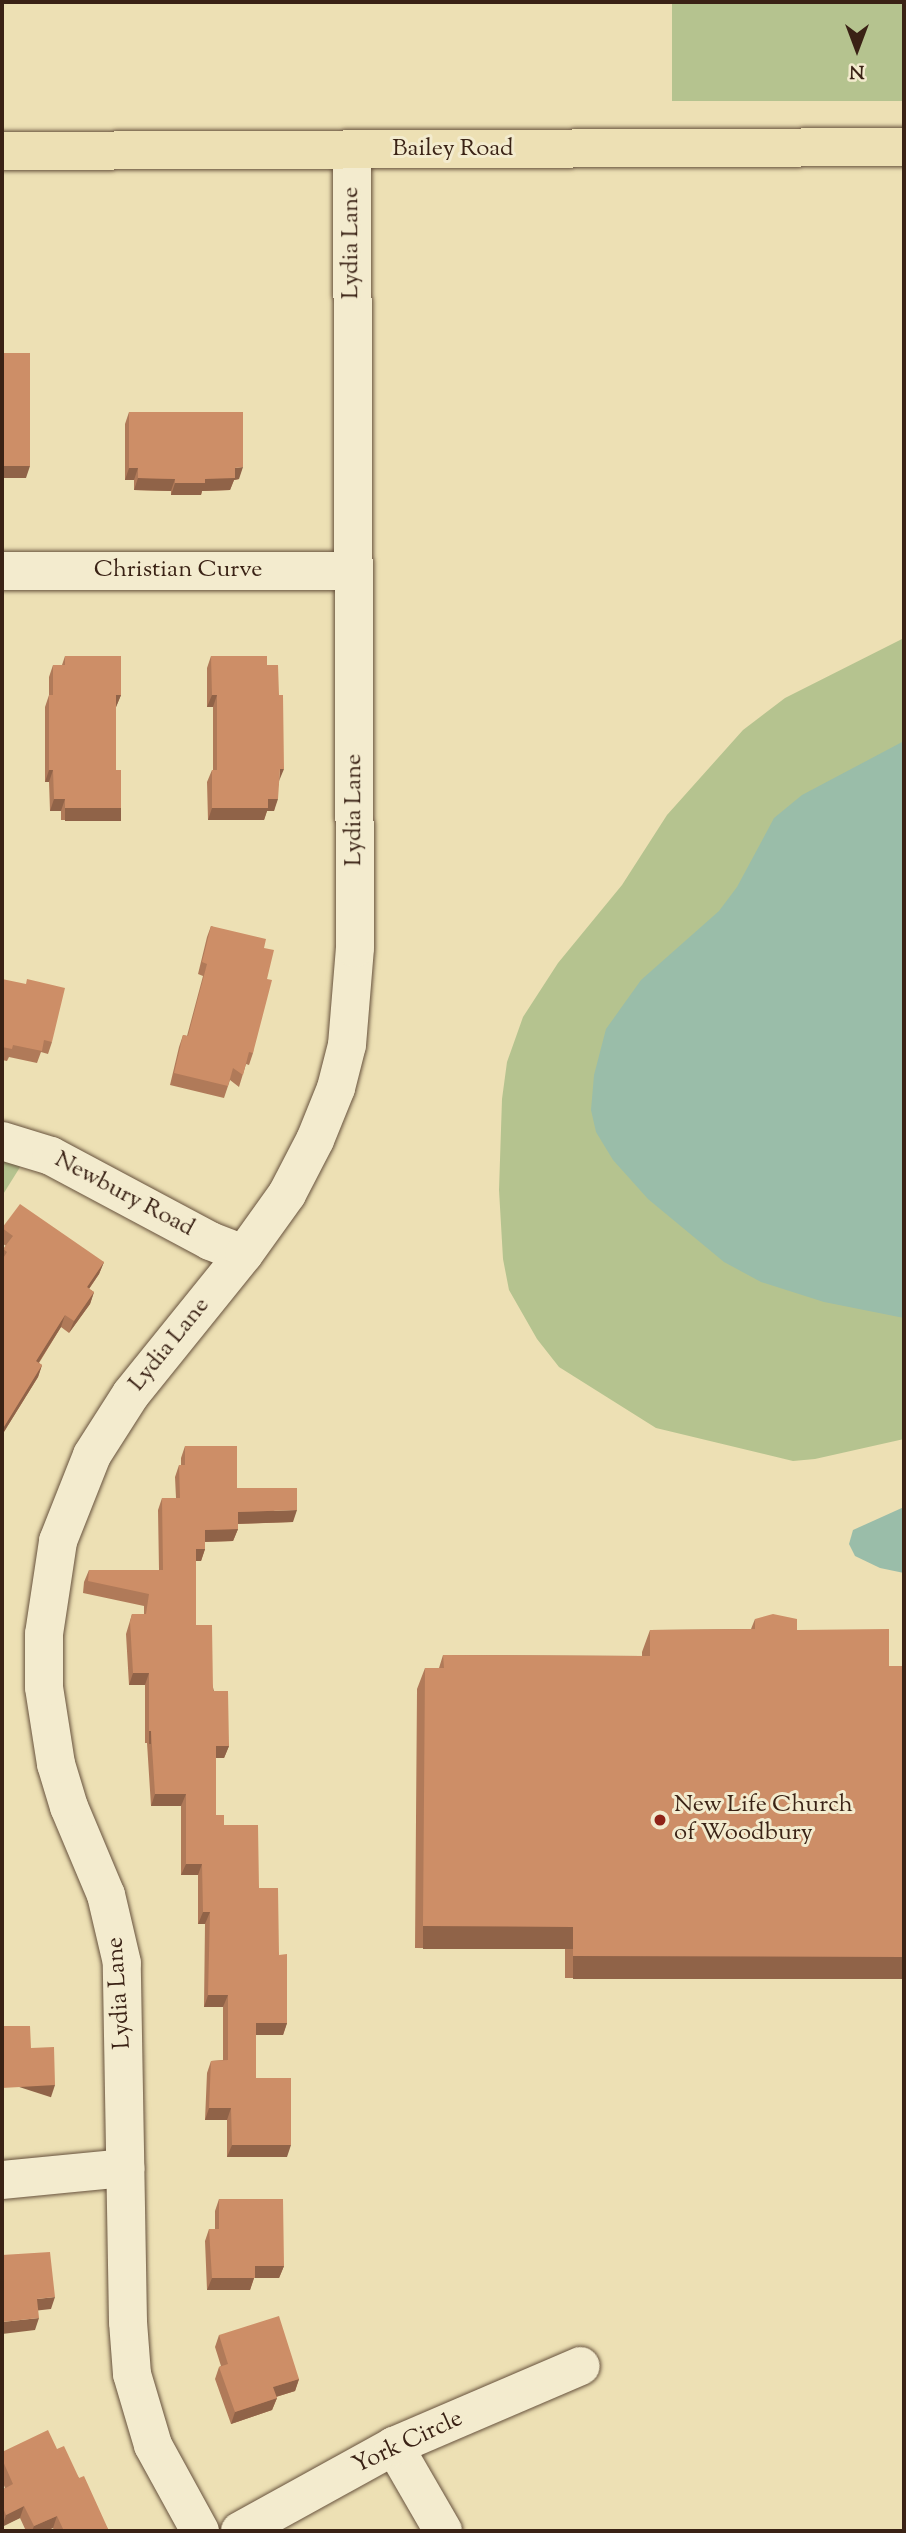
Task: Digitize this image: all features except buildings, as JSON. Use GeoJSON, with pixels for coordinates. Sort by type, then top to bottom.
{"type":"FeatureCollection","features":[{"type":"Feature","properties":{"kind":"main road","name":"Bailey Road"},"geometry":{"type":"LineString","coordinates":[[2,151],[904,147]]}},
{"type":"Feature","properties":{"kind":"street","name":"Lydia Lane"},"geometry":{"type":"LineString","coordinates":[[200,2531],[159,2458],[134,2386],[128,2336],[122,1963],[106,1895],[65,1797],[52,1749],[43,1667],[47,1597],[62,1527],[98,1443],[131,1394],[243,1254],[287,1194],[315,1140],[336,1088],[347,1045],[355,948],[352,150]]}},
{"type":"Feature","properties":{"kind":"street","name":"Christian Curve"},"geometry":{"type":"LineString","coordinates":[[2,571],[354,571]]}},
{"type":"Feature","properties":{"kind":"street","name":"Newbury Road"},"geometry":{"type":"LineString","coordinates":[[2,1141],[32,1148],[72,1166],[210,1241],[243,1254]]}},
{"type":"Feature","properties":{"kind":"street"},"geometry":{"type":"LineString","coordinates":[[2,2180],[125,2168]]}},
{"type":"Feature","properties":{"kind":"street","name":"York Circle"},"geometry":{"type":"LineString","coordinates":[[240,2531],[394,2446],[581,2366]]}},
{"type":"Feature","properties":{"kind":"street"},"geometry":{"type":"LineString","coordinates":[[394,2446],[443,2531]]}},
{"type":"Feature","properties":{"kind":"shaded area"},"geometry":{"type":"Polygon","coordinates":[[[672,2],[904,2],[904,101],[672,101],[672,2]]]}},
{"type":"Feature","properties":{"kind":"shaded area"},"geometry":{"type":"Polygon","coordinates":[[[904,638],[904,1439],[815,1459],[793,1461],[656,1428],[559,1367],[537,1339],[509,1290],[503,1259],[499,1190],[502,1099],[507,1062],[523,1017],[558,963],[622,885],[667,815],[743,730],[785,698],[904,638]]]}},
{"type":"Feature","properties":{"kind":"shaded area"},"geometry":{"type":"Polygon","coordinates":[[[904,741],[904,1318],[824,1302],[761,1282],[724,1262],[648,1199],[613,1160],[596,1132],[591,1110],[594,1075],[606,1029],[641,980],[719,911],[737,887],[774,818],[802,795],[904,741]]]}},
{"type":"Feature","properties":{"kind":"shaded area"},"geometry":{"type":"Polygon","coordinates":[[[2,1141],[32,1148],[2,1196],[2,1141]]]}},
{"type":"Feature","properties":{"kind":"shaded area"},"geometry":{"type":"Polygon","coordinates":[[[904,1507],[904,1573],[880,1568],[855,1556],[849,1544],[853,1530],[904,1507]]]}},
{"type":"Feature","properties":{"kind":"place","name":"New Life Church of Woodbury"},"geometry":{"type":"Point","coordinates":[660,1820]}}]}
